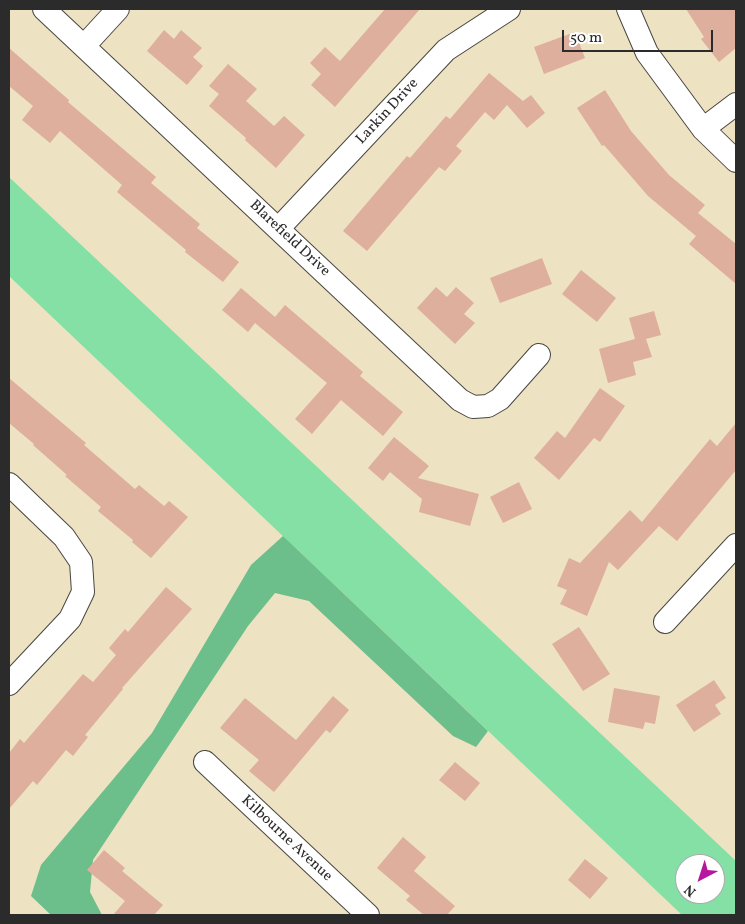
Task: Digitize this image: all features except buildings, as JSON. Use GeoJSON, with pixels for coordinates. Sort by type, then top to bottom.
{"type":"FeatureCollection","features":[{"type":"Feature","properties":{"kind":"street","name":"Blarefield Drive"},"geometry":{"type":"LineString","coordinates":[[44,9],[460,400],[473,407],[488,406],[500,399],[539,356]]}},
{"type":"Feature","properties":{"kind":"street"},"geometry":{"type":"LineString","coordinates":[[84,46],[118,9]]}},
{"type":"Feature","properties":{"kind":"street","name":"Larkin Drive"},"geometry":{"type":"LineString","coordinates":[[278,229],[446,50],[509,9]]}},
{"type":"Feature","properties":{"kind":"street"},"geometry":{"type":"LineString","coordinates":[[628,9],[647,53],[703,129],[736,161]]}},
{"type":"Feature","properties":{"kind":"street"},"geometry":{"type":"LineString","coordinates":[[703,129],[736,104]]}},
{"type":"Feature","properties":{"kind":"street"},"geometry":{"type":"LineString","coordinates":[[9,484],[64,536],[81,562],[83,592],[70,619],[9,684]]}},
{"type":"Feature","properties":{"kind":"street"},"geometry":{"type":"LineString","coordinates":[[665,622],[736,544]]}},
{"type":"Feature","properties":{"kind":"street","name":"Kilbourne Avenue"},"geometry":{"type":"LineString","coordinates":[[205,762],[368,915]]}},
{"type":"Feature","properties":{"kind":"green space"},"geometry":{"type":"Polygon","coordinates":[[[9,177],[736,861],[736,915],[682,915],[9,276],[9,177]]]}},
{"type":"Feature","properties":{"kind":"green space"},"geometry":{"type":"Polygon","coordinates":[[[283,536],[488,731],[476,747],[453,736],[309,601],[275,593],[248,626],[93,860],[90,892],[102,915],[51,915],[31,896],[41,865],[152,733],[251,565],[283,536]]]}}]}
